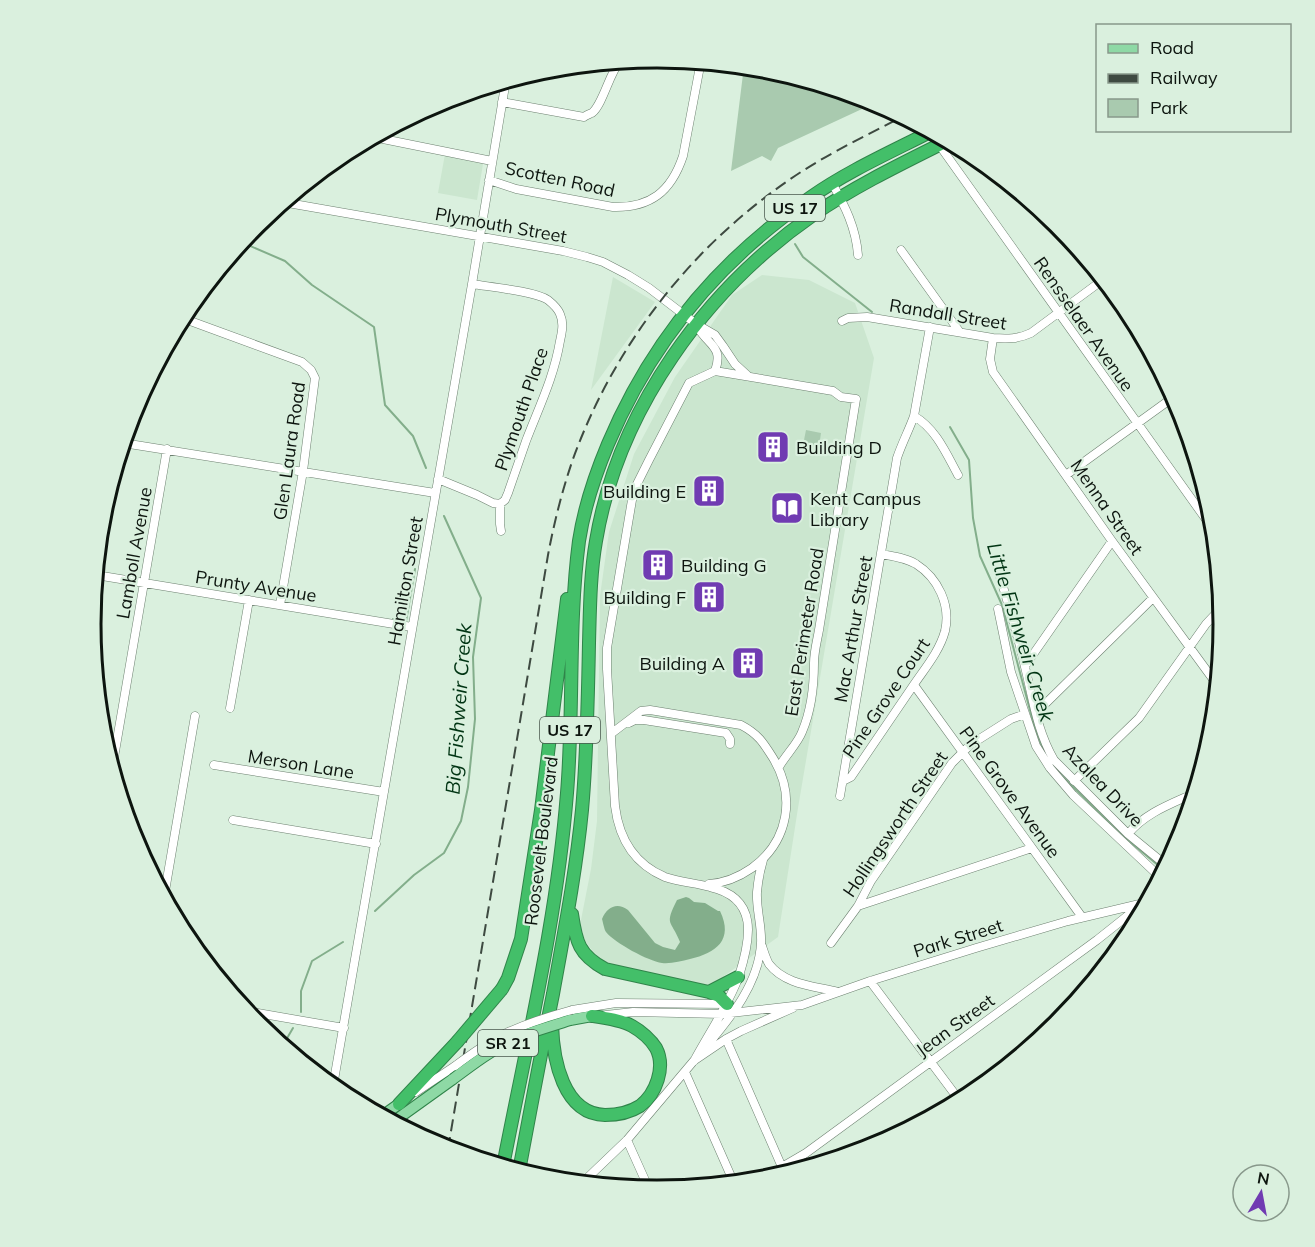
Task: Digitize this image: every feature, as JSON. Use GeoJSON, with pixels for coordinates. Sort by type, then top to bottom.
{"type":"FeatureCollection","features":[{"type":"Feature","properties":{"kind":"highway","name":"Roosevelt Boulevard"},"geometry":{"type":"LineString","coordinates":[[505,1158],[549,930],[561,848],[569,756],[574,596],[579,539],[592,487],[613,433],[648,364],[684,314],[724,268],[759,235],[807,199],[832,183],[924,136]]}},
{"type":"Feature","properties":{"kind":"highway","name":"Roosevelt Boulevard"},"geometry":{"type":"LineString","coordinates":[[521,1163],[570,899],[579,838],[585,777],[591,584],[595,543],[610,483],[632,427],[657,382],[696,324],[756,261],[811,216],[840,197],[940,145]]}},
{"type":"Feature","properties":{"kind":"highway"},"geometry":{"type":"LineString","coordinates":[[399,1104],[502,989],[521,939],[541,810],[566,606],[579,539]]}},
{"type":"Feature","properties":{"kind":"highway"},"geometry":{"type":"LineString","coordinates":[[570,899],[577,940],[582,952],[592,962],[605,969],[709,992],[719,996],[730,1009]]}},
{"type":"Feature","properties":{"kind":"highway"},"geometry":{"type":"LineString","coordinates":[[709,992],[738,977]]}},
{"type":"Feature","properties":{"kind":"highway"},"geometry":{"type":"LineString","coordinates":[[552,996],[553,1045],[562,1080],[571,1097],[583,1108],[600,1115],[618,1115],[629,1112],[650,1096],[657,1083],[660,1065],[656,1049],[645,1035],[632,1026],[592,1016]]}},
{"type":"Feature","properties":{"kind":"main road","name":"SR 21"},"geometry":{"type":"LineString","coordinates":[[401,1116],[476,1062],[516,1039],[571,1015],[592,1016]]}},
{"type":"Feature","properties":{"kind":"main road","name":"SR 21"},"geometry":{"type":"LineString","coordinates":[[390,1111],[399,1104]]}},
{"type":"Feature","properties":{"kind":"street","name":"Scotten Road"},"geometry":{"type":"LineString","coordinates":[[489,180],[516,189],[613,207],[626,207],[646,202],[666,188],[678,169],[683,156],[699,69]]}},
{"type":"Feature","properties":{"kind":"street"},"geometry":{"type":"LineString","coordinates":[[502,102],[584,117],[597,107],[614,70]]}},
{"type":"Feature","properties":{"kind":"street","name":"Hamilton Street"},"geometry":{"type":"LineString","coordinates":[[335,1076],[472,284],[503,90]]}},
{"type":"Feature","properties":{"kind":"street"},"geometry":{"type":"LineString","coordinates":[[386,139],[492,161]]}},
{"type":"Feature","properties":{"kind":"street","name":"Rensselaer Avenue"},"geometry":{"type":"LineString","coordinates":[[949,150],[1059,314],[1203,515]]}},
{"type":"Feature","properties":{"kind":"street"},"geometry":{"type":"LineString","coordinates":[[832,183],[850,216],[858,255]]}},
{"type":"Feature","properties":{"kind":"street","name":"Plymouth Street"},"geometry":{"type":"LineString","coordinates":[[292,204],[587,257],[603,262],[628,275],[696,324]]}},
{"type":"Feature","properties":{"kind":"street"},"geometry":{"type":"LineString","coordinates":[[901,250],[959,332]]}},
{"type":"Feature","properties":{"kind":"street","name":"Plymouth Place"},"geometry":{"type":"LineString","coordinates":[[472,284],[543,297],[555,307],[562,321],[557,359],[549,386],[525,443],[508,493],[500,504]]}},
{"type":"Feature","properties":{"kind":"street","name":"Randall Street"},"geometry":{"type":"LineString","coordinates":[[842,321],[848,318],[867,317],[993,338],[1019,338],[1031,333],[1059,314],[1098,284]]}},
{"type":"Feature","properties":{"kind":"street","name":"Glen Laura Road"},"geometry":{"type":"LineString","coordinates":[[191,321],[302,362],[311,370],[315,378],[303,471],[280,605]]}},
{"type":"Feature","properties":{"kind":"street"},"geometry":{"type":"LineString","coordinates":[[696,324],[703,337],[717,351],[715,371],[689,383],[637,484],[632,500],[608,638],[607,669],[615,806],[623,838],[636,857],[654,871],[667,877],[729,893],[738,899],[743,908],[748,927],[745,955],[730,1009]]}},
{"type":"Feature","properties":{"kind":"street"},"geometry":{"type":"LineString","coordinates":[[696,324],[714,336],[735,364],[748,376]]}},
{"type":"Feature","properties":{"kind":"street","name":"Mac Arthur Street"},"geometry":{"type":"LineString","coordinates":[[840,796],[897,458],[914,416],[930,327]]}},
{"type":"Feature","properties":{"kind":"street","name":"Menna Street"},"geometry":{"type":"LineString","coordinates":[[993,338],[990,359],[993,372],[1211,676]]}},
{"type":"Feature","properties":{"kind":"street","name":"East Perimeter Road"},"geometry":{"type":"LineString","coordinates":[[715,371],[832,391],[841,397],[856,399],[807,716],[798,740],[778,767]]}},
{"type":"Feature","properties":{"kind":"street"},"geometry":{"type":"LineString","coordinates":[[1066,475],[1167,402]]}},
{"type":"Feature","properties":{"kind":"street"},"geometry":{"type":"LineString","coordinates":[[914,416],[932,431],[958,475]]}},
{"type":"Feature","properties":{"kind":"street"},"geometry":{"type":"LineString","coordinates":[[132,443],[435,493]]}},
{"type":"Feature","properties":{"kind":"street","name":"Lamboll Avenue"},"geometry":{"type":"LineString","coordinates":[[116,748],[167,449]]}},
{"type":"Feature","properties":{"kind":"street"},"geometry":{"type":"LineString","coordinates":[[438,479],[500,504],[501,531]]}},
{"type":"Feature","properties":{"kind":"street"},"geometry":{"type":"LineString","coordinates":[[1025,666],[1112,541]]}},
{"type":"Feature","properties":{"kind":"street","name":"Pine Grove Court"},"geometry":{"type":"LineString","coordinates":[[843,782],[851,777],[914,685],[942,641],[945,629],[945,605],[935,582],[916,564],[881,554]]}},
{"type":"Feature","properties":{"kind":"street","name":"Azalea Drive"},"geometry":{"type":"LineString","coordinates":[[999,573],[1046,746],[1054,760],[1128,834],[1160,860]]}},
{"type":"Feature","properties":{"kind":"street","name":"Prunty Avenue"},"geometry":{"type":"LineString","coordinates":[[104,576],[412,627]]}},
{"type":"Feature","properties":{"kind":"street"},"geometry":{"type":"LineString","coordinates":[[1036,711],[1153,598]]}},
{"type":"Feature","properties":{"kind":"street"},"geometry":{"type":"LineString","coordinates":[[230,708],[249,600]]}},
{"type":"Feature","properties":{"kind":"street","name":"Azalea Drive"},"geometry":{"type":"LineString","coordinates":[[998,609],[1011,672],[1036,746],[1050,768],[1073,795],[1155,872]]}},
{"type":"Feature","properties":{"kind":"street"},"geometry":{"type":"LineString","coordinates":[[1074,780],[1139,718],[1213,615]]}},
{"type":"Feature","properties":{"kind":"street","name":"Pine Grove Avenue"},"geometry":{"type":"LineString","coordinates":[[914,685],[1082,917]]}},
{"type":"Feature","properties":{"kind":"street"},"geometry":{"type":"LineString","coordinates":[[612,733],[641,711],[651,710],[741,725],[753,731],[761,739],[778,767],[786,796],[786,815],[776,842],[763,860],[745,873],[721,882],[695,883]]}},
{"type":"Feature","properties":{"kind":"street","name":"Hollingsworth Street"},"geometry":{"type":"LineString","coordinates":[[831,944],[952,763],[970,745],[1011,719],[1025,714]]}},
{"type":"Feature","properties":{"kind":"street"},"geometry":{"type":"LineString","coordinates":[[166,883],[195,716]]}},
{"type":"Feature","properties":{"kind":"street"},"geometry":{"type":"LineString","coordinates":[[622,726],[635,720],[644,720],[726,733],[730,744]]}},
{"type":"Feature","properties":{"kind":"street","name":"Merson Lane"},"geometry":{"type":"LineString","coordinates":[[214,765],[384,792]]}},
{"type":"Feature","properties":{"kind":"street"},"geometry":{"type":"LineString","coordinates":[[1128,834],[1153,812],[1185,797]]}},
{"type":"Feature","properties":{"kind":"street"},"geometry":{"type":"LineString","coordinates":[[233,820],[376,844]]}},
{"type":"Feature","properties":{"kind":"street"},"geometry":{"type":"LineString","coordinates":[[858,906],[1032,848]]}},
{"type":"Feature","properties":{"kind":"street"},"geometry":{"type":"LineString","coordinates":[[590,1175],[627,1140],[694,1061],[753,979],[761,945],[757,893],[763,860]]}},
{"type":"Feature","properties":{"kind":"street","name":"Park Street"},"geometry":{"type":"LineString","coordinates":[[730,1009],[802,1005],[988,944],[1082,917],[1136,907]]}},
{"type":"Feature","properties":{"kind":"street"},"geometry":{"type":"LineString","coordinates":[[1129,910],[1131,914]]}},
{"type":"Feature","properties":{"kind":"street","name":"Jean Street"},"geometry":{"type":"LineString","coordinates":[[793,1163],[1097,940],[1129,910]]}},
{"type":"Feature","properties":{"kind":"street"},"geometry":{"type":"LineString","coordinates":[[761,945],[768,963],[784,977],[838,992]]}},
{"type":"Feature","properties":{"kind":"street"},"geometry":{"type":"LineString","coordinates":[[870,981],[954,1093]]}},
{"type":"Feature","properties":{"kind":"street","name":"SR 21"},"geometry":{"type":"LineString","coordinates":[[399,1104],[482,1047],[541,1019],[571,1015],[616,1003],[730,1009]]}},
{"type":"Feature","properties":{"kind":"street"},"geometry":{"type":"LineString","coordinates":[[694,1061],[726,1039],[769,1017],[802,1005]]}},
{"type":"Feature","properties":{"kind":"street","name":"SR 21"},"geometry":{"type":"LineString","coordinates":[[592,1016],[633,1012],[730,1009]]}},
{"type":"Feature","properties":{"kind":"street"},"geometry":{"type":"LineString","coordinates":[[261,1014],[344,1028]]}},
{"type":"Feature","properties":{"kind":"street"},"geometry":{"type":"LineString","coordinates":[[726,1039],[782,1165]]}},
{"type":"Feature","properties":{"kind":"street"},"geometry":{"type":"LineString","coordinates":[[684,1072],[731,1175]]}},
{"type":"Feature","properties":{"kind":"street"},"geometry":{"type":"LineString","coordinates":[[627,1140],[645,1179]]}},
{"type":"Feature","properties":{"kind":"shaded area"},"geometry":{"type":"Polygon","coordinates":[[[445,154],[483,164],[477,200],[438,193],[445,154]]]}},
{"type":"Feature","properties":{"kind":"shaded area"},"geometry":{"type":"Polygon","coordinates":[[[762,275],[809,280],[855,303],[874,358],[778,937],[709,987],[612,965],[598,958],[585,941],[580,925],[591,869],[597,821],[600,596],[609,532],[634,454],[675,377],[732,295],[762,275]]]}},
{"type":"Feature","properties":{"kind":"shaded area"},"geometry":{"type":"Polygon","coordinates":[[[613,277],[655,302],[591,390],[613,277]]]}},
{"type":"Feature","properties":{"kind":"shaded area"},"geometry":{"type":"Polygon","coordinates":[[[686,897],[720,911],[724,921],[724,937],[715,949],[708,953],[680,961],[662,963],[632,951],[605,931],[602,919],[604,915],[613,907],[620,906],[628,910],[655,943],[675,950],[680,942],[670,922],[671,914],[677,900],[686,897]]]}},
{"type":"Feature","properties":{"kind":"green space"},"geometry":{"type":"Polygon","coordinates":[[[743,74],[801,86],[864,108],[778,148],[771,161],[762,156],[731,171],[743,74]]]}},
{"type":"Feature","properties":{"kind":"green space"},"geometry":{"type":"Polygon","coordinates":[[[806,430],[821,433],[819,447],[803,445],[806,430]]]}},
{"type":"Feature","properties":{"kind":"waterway"},"geometry":{"type":"LineString","coordinates":[[795,244],[803,257],[872,312]]}},
{"type":"Feature","properties":{"kind":"waterway"},"geometry":{"type":"LineString","coordinates":[[249,246],[285,261],[312,285],[374,327],[385,405],[413,436],[426,468]]}},
{"type":"Feature","properties":{"kind":"waterway","name":"Little Fishweir Creek"},"geometry":{"type":"LineString","coordinates":[[950,427],[969,460],[973,518],[980,556],[1002,605],[1035,729],[1048,757]]}},
{"type":"Feature","properties":{"kind":"waterway","name":"Big Fishweir Creek"},"geometry":{"type":"LineString","coordinates":[[375,911],[414,875],[444,853],[461,821],[468,787],[475,719],[473,657],[481,598],[444,516]]}},
{"type":"Feature","properties":{"kind":"waterway"},"geometry":{"type":"LineString","coordinates":[[393,619],[406,621],[415,569]]}},
{"type":"Feature","properties":{"kind":"waterway","name":"Little Fishweir Creek"},"geometry":{"type":"LineString","coordinates":[[1053,764],[1061,775],[1124,837],[1158,865]]}},
{"type":"Feature","properties":{"kind":"waterway","name":"Big Fishweir Creek"},"geometry":{"type":"LineString","coordinates":[[301,1012],[301,991],[312,961],[343,942]]}},
{"type":"Feature","properties":{"kind":"waterway","name":"Big Fishweir Creek"},"geometry":{"type":"LineString","coordinates":[[287,1038],[293,1028]]}},
{"type":"Feature","properties":{"kind":"railway"},"geometry":{"type":"LineString","coordinates":[[450,1139],[548,555],[565,483],[590,417],[633,339],[688,268],[719,236],[789,180],[845,146],[894,121]]}},
{"type":"Feature","properties":{"kind":"place","name":"Building D"},"geometry":{"type":"Point","coordinates":[773,447]}},
{"type":"Feature","properties":{"kind":"place","name":"Building E"},"geometry":{"type":"Point","coordinates":[709,491]}},
{"type":"Feature","properties":{"kind":"place","name":"Kent Campus Library"},"geometry":{"type":"Point","coordinates":[787,508]}},
{"type":"Feature","properties":{"kind":"place","name":"Building G"},"geometry":{"type":"Point","coordinates":[658,565]}},
{"type":"Feature","properties":{"kind":"place","name":"Building F"},"geometry":{"type":"Point","coordinates":[709,597]}},
{"type":"Feature","properties":{"kind":"place","name":"Building A"},"geometry":{"type":"Point","coordinates":[748,663]}}]}
